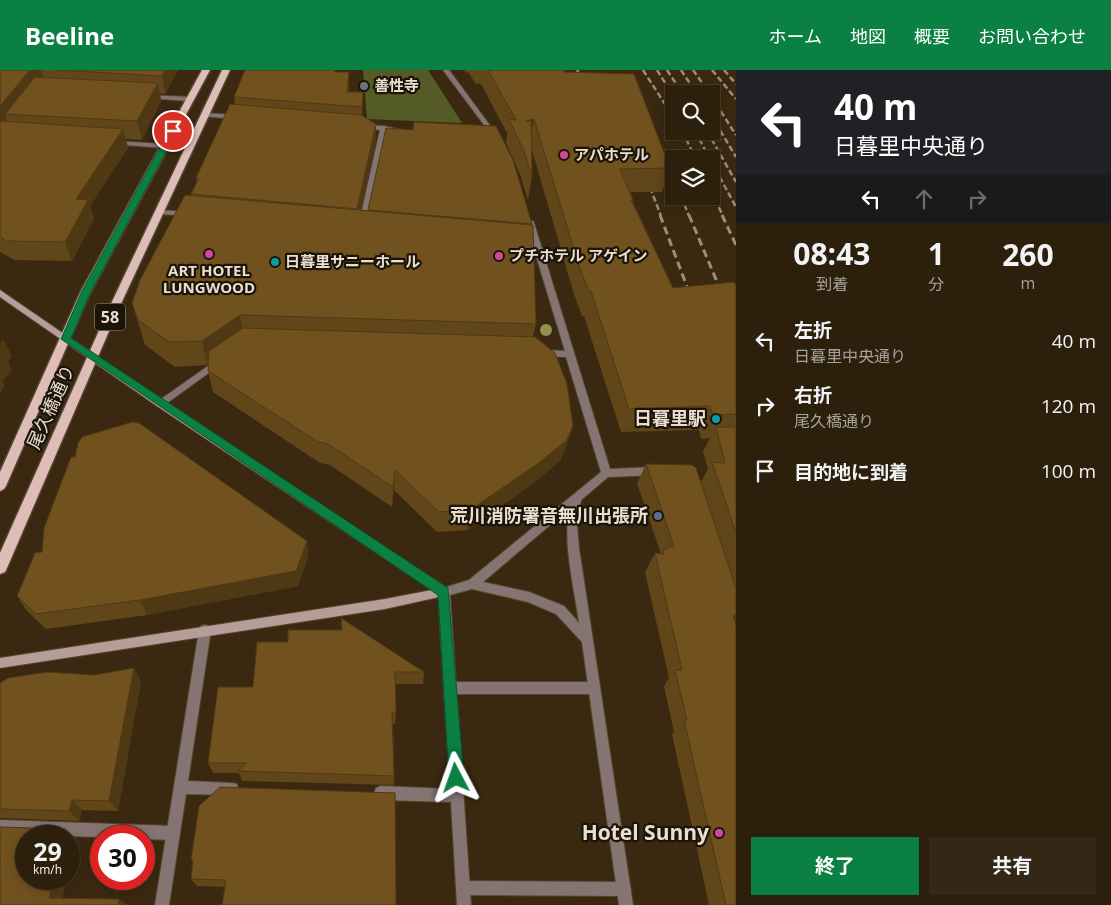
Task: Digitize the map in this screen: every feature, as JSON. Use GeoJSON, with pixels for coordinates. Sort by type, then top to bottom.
{"type":"FeatureCollection","features":[{"type":"Feature","properties":{"kind":"main road","name":"尾久橋通り"},"geometry":{"type":"LineString","coordinates":[[0,486],[85,293],[206,70]]}},
{"type":"Feature","properties":{"kind":"main road","name":"尾久橋通り"},"geometry":{"type":"LineString","coordinates":[[0,568],[92,357],[203,115],[226,70]]}},
{"type":"Feature","properties":{"kind":"street"},"geometry":{"type":"LineString","coordinates":[[446,70],[502,145]]}},
{"type":"Feature","properties":{"kind":"street"},"geometry":{"type":"LineString","coordinates":[[143,97],[190,99]]}},
{"type":"Feature","properties":{"kind":"street"},"geometry":{"type":"LineString","coordinates":[[203,115],[241,118]]}},
{"type":"Feature","properties":{"kind":"street"},"geometry":{"type":"LineString","coordinates":[[355,126],[411,130]]}},
{"type":"Feature","properties":{"kind":"street"},"geometry":{"type":"LineString","coordinates":[[362,230],[384,128]]}},
{"type":"Feature","properties":{"kind":"street"},"geometry":{"type":"LineString","coordinates":[[483,136],[496,137]]}},
{"type":"Feature","properties":{"kind":"street"},"geometry":{"type":"LineString","coordinates":[[108,143],[165,146]]}},
{"type":"Feature","properties":{"kind":"street"},"geometry":{"type":"LineString","coordinates":[[526,211],[533,246],[570,354],[606,473]]}},
{"type":"Feature","properties":{"kind":"street"},"geometry":{"type":"LineString","coordinates":[[160,212],[198,215]]}},
{"type":"Feature","properties":{"kind":"street"},"geometry":{"type":"LineString","coordinates":[[352,229],[371,230]]}},
{"type":"Feature","properties":{"kind":"street"},"geometry":{"type":"LineString","coordinates":[[0,294],[160,404],[444,592]]}},
{"type":"Feature","properties":{"kind":"street"},"geometry":{"type":"LineString","coordinates":[[532,353],[570,354]]}},
{"type":"Feature","properties":{"kind":"street"},"geometry":{"type":"LineString","coordinates":[[160,404],[228,355]]}},
{"type":"Feature","properties":{"kind":"street"},"geometry":{"type":"LineString","coordinates":[[0,663],[205,630],[385,604],[444,592],[472,584],[606,473],[661,471],[670,473]]}},
{"type":"Feature","properties":{"kind":"street"},"geometry":{"type":"LineString","coordinates":[[576,499],[572,524],[586,638],[626,905]]}},
{"type":"Feature","properties":{"kind":"street"},"geometry":{"type":"LineString","coordinates":[[472,584],[529,597],[560,610],[586,638]]}},
{"type":"Feature","properties":{"kind":"street"},"geometry":{"type":"LineString","coordinates":[[444,592],[464,905]]}},
{"type":"Feature","properties":{"kind":"street"},"geometry":{"type":"LineString","coordinates":[[162,905],[205,630]]}},
{"type":"Feature","properties":{"kind":"street"},"geometry":{"type":"LineString","coordinates":[[451,688],[593,688]]}},
{"type":"Feature","properties":{"kind":"street"},"geometry":{"type":"LineString","coordinates":[[181,787],[250,789]]}},
{"type":"Feature","properties":{"kind":"street"},"geometry":{"type":"LineString","coordinates":[[368,793],[457,796]]}},
{"type":"Feature","properties":{"kind":"street"},"geometry":{"type":"LineString","coordinates":[[0,827],[173,833]]}},
{"type":"Feature","properties":{"kind":"street"},"geometry":{"type":"LineString","coordinates":[[463,888],[624,889]]}},
{"type":"Feature","properties":{"kind":"green space"},"geometry":{"type":"Polygon","coordinates":[[[363,70],[428,70],[462,123],[367,119],[363,70]]]}},
{"type":"Feature","properties":{"kind":"building"},"geometry":{"type":"Polygon","coordinates":[[[0,70],[30,70],[0,106],[0,70]]]}},
{"type":"Feature","properties":{"kind":"building"},"geometry":{"type":"Polygon","coordinates":[[[57,70],[165,70],[162,76],[57,70]]]}},
{"type":"Feature","properties":{"kind":"building"},"geometry":{"type":"Polygon","coordinates":[[[245,70],[335,70],[334,72],[349,72],[347,92],[363,92],[362,107],[234,97],[245,70]]]}},
{"type":"Feature","properties":{"kind":"building"},"geometry":{"type":"Polygon","coordinates":[[[488,70],[563,70],[564,72],[634,74],[665,155],[665,168],[620,169],[633,200],[631,200],[673,288],[734,282],[736,286],[736,414],[713,415],[710,406],[629,409],[591,291],[589,291],[580,269],[534,119],[526,121],[531,121],[532,176],[524,151],[509,119],[516,120],[488,70]]]}},
{"type":"Feature","properties":{"kind":"building"},"geometry":{"type":"Polygon","coordinates":[[[35,77],[158,83],[137,121],[5,114],[35,77]]]}},
{"type":"Feature","properties":{"kind":"building"},"geometry":{"type":"Polygon","coordinates":[[[230,104],[361,115],[376,124],[357,209],[191,194],[199,178],[196,178],[230,104]]]}},
{"type":"Feature","properties":{"kind":"building"},"geometry":{"type":"Polygon","coordinates":[[[0,121],[123,129],[76,199],[88,200],[65,242],[6,241],[0,237],[0,121]]]}},
{"type":"Feature","properties":{"kind":"building"},"geometry":{"type":"Polygon","coordinates":[[[414,122],[496,126],[513,160],[532,224],[368,210],[386,128],[413,130],[414,122]]]}},
{"type":"Feature","properties":{"kind":"building"},"geometry":{"type":"Polygon","coordinates":[[[185,195],[533,225],[536,324],[240,315],[202,341],[169,342],[138,320],[132,303],[140,280],[185,195]]]}},
{"type":"Feature","properties":{"kind":"building"},"geometry":{"type":"Polygon","coordinates":[[[243,328],[535,337],[555,353],[567,384],[573,426],[566,441],[536,465],[470,510],[439,512],[395,470],[393,487],[328,444],[318,442],[208,371],[209,351],[243,328]]]}},
{"type":"Feature","properties":{"kind":"building"},"geometry":{"type":"Polygon","coordinates":[[[132,422],[139,423],[307,541],[296,571],[140,600],[36,614],[17,596],[35,553],[42,552],[44,528],[71,457],[75,457],[78,443],[82,437],[132,422]]]}},
{"type":"Feature","properties":{"kind":"building"},"geometry":{"type":"Polygon","coordinates":[[[716,427],[736,427],[736,533],[712,462],[725,463],[716,427]]]}},
{"type":"Feature","properties":{"kind":"building"},"geometry":{"type":"Polygon","coordinates":[[[646,464],[692,465],[696,468],[736,588],[736,615],[733,616],[736,625],[736,905],[726,905],[684,720],[687,720],[675,670],[682,670],[655,553],[664,554],[663,550],[674,546],[646,464]]]}},
{"type":"Feature","properties":{"kind":"building"},"geometry":{"type":"Polygon","coordinates":[[[341,618],[424,672],[395,672],[396,713],[392,713],[394,776],[238,771],[247,763],[208,763],[218,687],[253,687],[257,642],[288,642],[288,630],[342,630],[341,618]]]}},
{"type":"Feature","properties":{"kind":"building"},"geometry":{"type":"Polygon","coordinates":[[[134,668],[109,801],[72,800],[69,811],[0,809],[0,683],[8,678],[47,672],[94,675],[134,668]]]}},
{"type":"Feature","properties":{"kind":"building"},"geometry":{"type":"Polygon","coordinates":[[[220,787],[395,793],[396,905],[222,905],[226,880],[191,879],[193,860],[191,860],[199,806],[220,787]]]}},
{"type":"Feature","properties":{"kind":"building"},"geometry":{"type":"Polygon","coordinates":[[[0,827],[15,827],[15,890],[51,890],[49,898],[119,899],[118,905],[0,905],[0,827]]]}},
{"type":"Feature","properties":{"kind":"railway"},"geometry":{"type":"LineString","coordinates":[[577,70],[586,85]]}},
{"type":"Feature","properties":{"kind":"railway"},"geometry":{"type":"LineString","coordinates":[[643,70],[665,104]]}},
{"type":"Feature","properties":{"kind":"railway"},"geometry":{"type":"LineString","coordinates":[[657,70],[666,85]]}},
{"type":"Feature","properties":{"kind":"railway"},"geometry":{"type":"LineString","coordinates":[[667,70],[677,85]]}},
{"type":"Feature","properties":{"kind":"railway"},"geometry":{"type":"LineString","coordinates":[[681,70],[691,85]]}},
{"type":"Feature","properties":{"kind":"railway"},"geometry":{"type":"LineString","coordinates":[[693,70],[704,85]]}},
{"type":"Feature","properties":{"kind":"railway"},"geometry":{"type":"LineString","coordinates":[[712,70],[736,99]]}},
{"type":"Feature","properties":{"kind":"railway"},"geometry":{"type":"LineString","coordinates":[[724,70],[736,84]]}},
{"type":"Feature","properties":{"kind":"railway"},"geometry":{"type":"LineString","coordinates":[[720,110],[736,135]]}},
{"type":"Feature","properties":{"kind":"railway"},"geometry":{"type":"LineString","coordinates":[[720,130],[736,157]]}},
{"type":"Feature","properties":{"kind":"railway"},"geometry":{"type":"LineString","coordinates":[[686,140],[692,150]]}},
{"type":"Feature","properties":{"kind":"railway"},"geometry":{"type":"LineString","coordinates":[[700,140],[705,150]]}},
{"type":"Feature","properties":{"kind":"railway"},"geometry":{"type":"LineString","coordinates":[[712,140],[736,182]]}},
{"type":"Feature","properties":{"kind":"railway"},"geometry":{"type":"LineString","coordinates":[[720,178],[736,207]]}},
{"type":"Feature","properties":{"kind":"railway"},"geometry":{"type":"LineString","coordinates":[[647,179],[661,216]]}},
{"type":"Feature","properties":{"kind":"railway"},"geometry":{"type":"LineString","coordinates":[[685,205],[689,216]]}},
{"type":"Feature","properties":{"kind":"railway"},"geometry":{"type":"LineString","coordinates":[[718,205],[723,216]]}},
{"type":"Feature","properties":{"kind":"railway"},"geometry":{"type":"LineString","coordinates":[[660,215],[692,300]]}},
{"type":"Feature","properties":{"kind":"railway"},"geometry":{"type":"LineString","coordinates":[[689,215],[723,296]]}},
{"type":"Feature","properties":{"kind":"railway"},"geometry":{"type":"LineString","coordinates":[[722,215],[736,245]]}},
{"type":"Feature","properties":{"kind":"place","name":"善性寺"},"geometry":{"type":"Point","coordinates":[364,86]}},
{"type":"Feature","properties":{"kind":"place","name":"アパホテル"},"geometry":{"type":"Point","coordinates":[564,155]}},
{"type":"Feature","properties":{"kind":"place","name":"ART HOTEL LUNGWOOD"},"geometry":{"type":"Point","coordinates":[209,254]}},
{"type":"Feature","properties":{"kind":"place","name":"プチホテル アゲイン"},"geometry":{"type":"Point","coordinates":[499,256]}},
{"type":"Feature","properties":{"kind":"place","name":"日暮里サニーホール"},"geometry":{"type":"Point","coordinates":[275,262]}},
{"type":"Feature","properties":{"kind":"place","name":"日暮里駅"},"geometry":{"type":"Point","coordinates":[716,419]}},
{"type":"Feature","properties":{"kind":"place","name":"荒川消防署音無川出張所"},"geometry":{"type":"Point","coordinates":[658,516]}},
{"type":"Feature","properties":{"kind":"place","name":"Hotel Sunny"},"geometry":{"type":"Point","coordinates":[719,833]}},
{"type":"Feature","properties":{"kind":"route"},"geometry":{"type":"LineString","coordinates":[[173,131],[85,293],[66,339],[160,404],[444,592],[456,778]]}}]}
